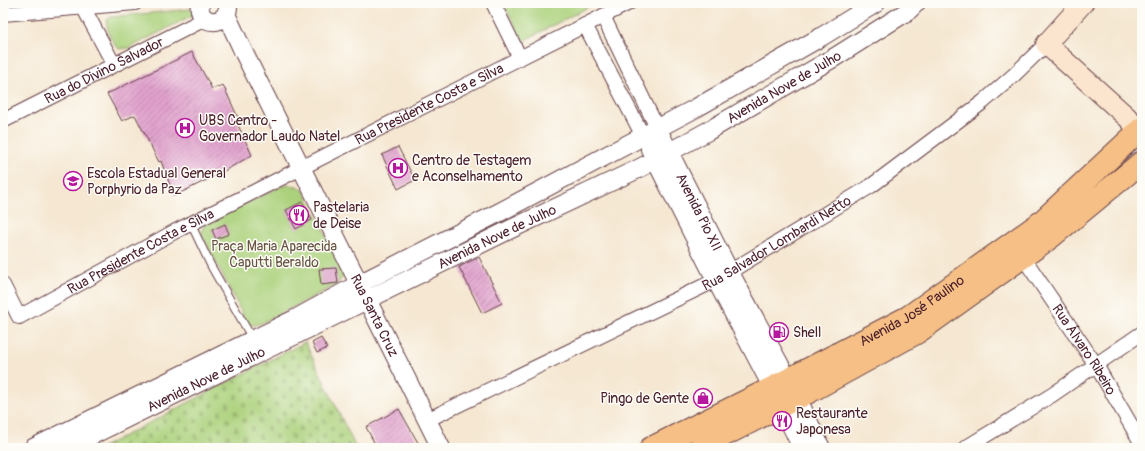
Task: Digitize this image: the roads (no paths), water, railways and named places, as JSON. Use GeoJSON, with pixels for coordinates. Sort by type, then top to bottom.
{"type":"FeatureCollection","features":[{"type":"Feature","properties":{"kind":"main road","name":"Rua Salvador Lombardi Netto"},"geometry":{"type":"LineString","coordinates":[[1046,44],[1083,3]]}},
{"type":"Feature","properties":{"kind":"main road"},"geometry":{"type":"LineString","coordinates":[[1046,44],[1141,130]]}},
{"type":"Feature","properties":{"kind":"main road","name":"Avenida José Paulino"},"geometry":{"type":"LineString","coordinates":[[699,448],[908,316],[1040,223],[1141,130]]}},
{"type":"Feature","properties":{"kind":"main road","name":"Avenida José Paulino"},"geometry":{"type":"LineString","coordinates":[[651,448],[785,393],[918,332],[1051,237],[1142,162]]}},
{"type":"Feature","properties":{"kind":"street"},"geometry":{"type":"LineString","coordinates":[[3,14],[82,5],[135,3]]}},
{"type":"Feature","properties":{"kind":"street"},"geometry":{"type":"LineString","coordinates":[[493,3],[520,58]]}},
{"type":"Feature","properties":{"kind":"street","name":"Rua Presidente Costa e Silva"},"geometry":{"type":"LineString","coordinates":[[3,285],[18,317],[192,224],[629,3]]}},
{"type":"Feature","properties":{"kind":"street","name":"Avenida Nove de Julho"},"geometry":{"type":"LineString","coordinates":[[66,448],[90,428],[253,340],[295,320],[359,284],[500,212],[696,108],[821,38],[876,3]]}},
{"type":"Feature","properties":{"kind":"street","name":"Avenida Nove de Julho"},"geometry":{"type":"LineString","coordinates":[[33,448],[90,428],[367,300],[663,156],[835,57],[908,11],[916,3]]}},
{"type":"Feature","properties":{"kind":"street"},"geometry":{"type":"LineString","coordinates":[[82,5],[114,64]]}},
{"type":"Feature","properties":{"kind":"street","name":"Rua do Divino Salvador"},"geometry":{"type":"LineString","coordinates":[[3,121],[215,12]]}},
{"type":"Feature","properties":{"kind":"street","name":"Rua Santa Cruz"},"geometry":{"type":"LineString","coordinates":[[215,12],[244,53],[441,448]]}},
{"type":"Feature","properties":{"kind":"street","name":"Avenida Pio XII"},"geometry":{"type":"LineString","coordinates":[[603,16],[650,132]]}},
{"type":"Feature","properties":{"kind":"street","name":"Avenida Pio XII"},"geometry":{"type":"LineString","coordinates":[[585,25],[650,132],[722,276],[785,393],[822,448]]}},
{"type":"Feature","properties":{"kind":"street","name":"Rua Salvador Lombardi Netto"},"geometry":{"type":"LineString","coordinates":[[427,420],[722,276],[871,186],[983,102],[1046,44]]}},
{"type":"Feature","properties":{"kind":"street","name":"Rua Álvaro Ribeiro"},"geometry":{"type":"LineString","coordinates":[[1023,257],[1096,365],[1142,444]]}},
{"type":"Feature","properties":{"kind":"street"},"geometry":{"type":"LineString","coordinates":[[965,448],[1052,395],[1142,333]]}},
{"type":"Feature","properties":{"kind":"street","name":"Avenida Pio XII"},"geometry":{"type":"LineString","coordinates":[[785,393],[802,448]]}},
{"type":"Feature","properties":{"kind":"lane"},"geometry":{"type":"LineString","coordinates":[[192,224],[212,266],[253,340]]}},
{"type":"Feature","properties":{"kind":"place","name":"UBS Centro - Governador Laudo Natel"},"geometry":{"type":"Point","coordinates":[185,128]}},
{"type":"Feature","properties":{"kind":"place","name":"Centro de Testagem e Aconselhamento"},"geometry":{"type":"Point","coordinates":[398,168]}},
{"type":"Feature","properties":{"kind":"place","name":"Escola Estadual General Porphyrio da Paz"},"geometry":{"type":"Point","coordinates":[73,181]}},
{"type":"Feature","properties":{"kind":"place","name":"Pastelaria de Deise"},"geometry":{"type":"Point","coordinates":[299,215]}},
{"type":"Feature","properties":{"kind":"place","name":"Shell"},"geometry":{"type":"Point","coordinates":[779,332]}},
{"type":"Feature","properties":{"kind":"place","name":"Pingo de Gente"},"geometry":{"type":"Point","coordinates":[703,398]}},
{"type":"Feature","properties":{"kind":"place","name":"Restaurante Japonesa"},"geometry":{"type":"Point","coordinates":[782,421]}},
{"type":"Feature","properties":{"kind":"park label","name":"Praça Maria Aparecida Caputti Beraldo"},"geometry":{"type":"Point","coordinates":[274,254]}}]}
